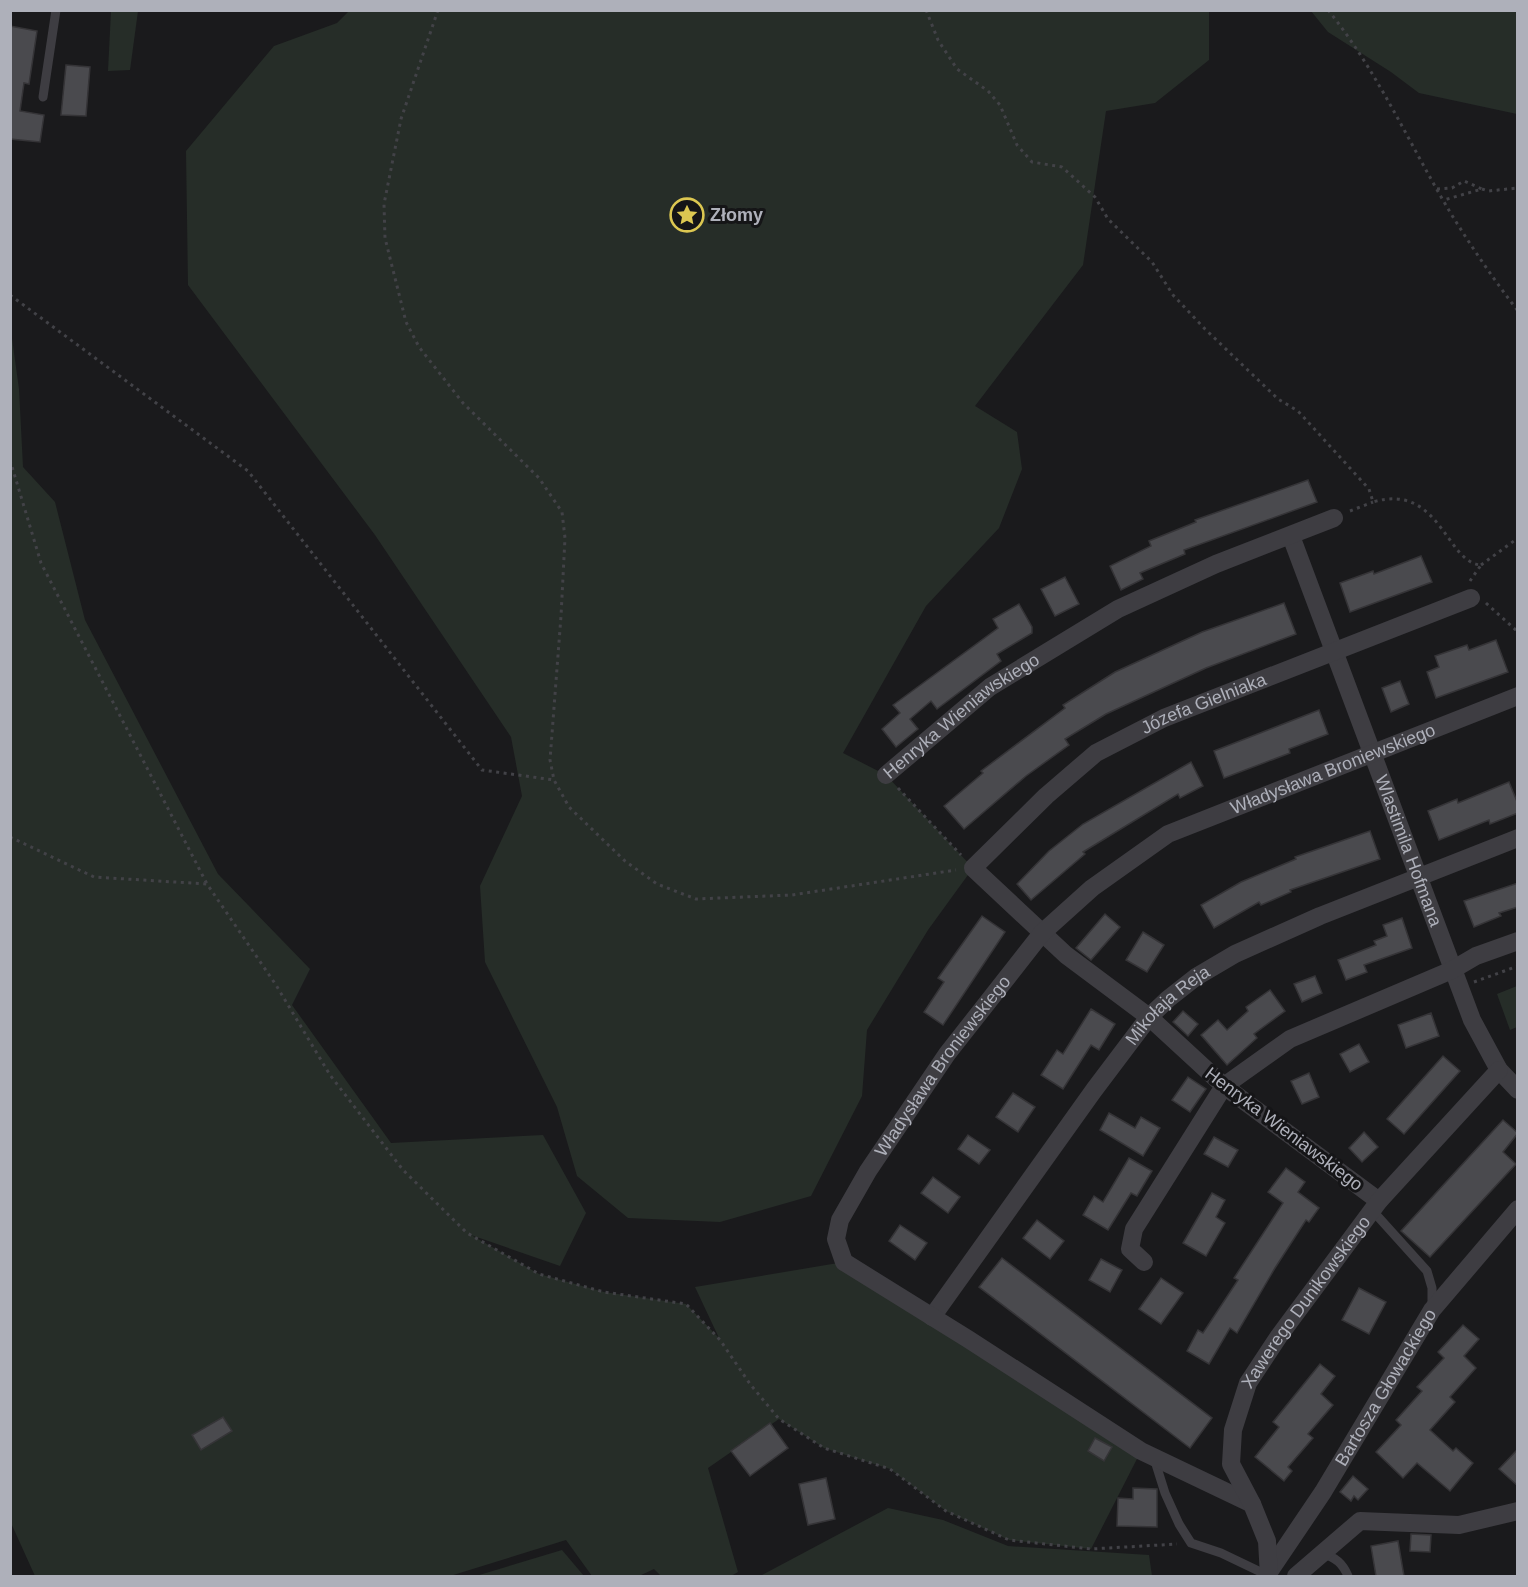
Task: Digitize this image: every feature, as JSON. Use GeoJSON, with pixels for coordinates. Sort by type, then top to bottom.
{"type":"FeatureCollection","features":[{"type":"Feature","properties":{"kind":"street","name":"Henryka Wieniawskiego"},"geometry":{"type":"LineString","coordinates":[[886,775],[990,687],[1118,609],[1216,564],[1334,518]]}},
{"type":"Feature","properties":{"kind":"street","name":"Wlastimila Hofmana"},"geometry":{"type":"LineString","coordinates":[[1292,536],[1460,991],[1472,1020],[1499,1070],[1518,1090]]}},
{"type":"Feature","properties":{"kind":"street","name":"Józefa Gielniaka"},"geometry":{"type":"LineString","coordinates":[[973,868],[1046,796],[1096,753],[1164,718],[1471,598]]}},
{"type":"Feature","properties":{"kind":"street","name":"Władysława Broniewskiego"},"geometry":{"type":"LineString","coordinates":[[1252,1504],[1155,1458],[844,1262],[836,1239],[840,1220],[868,1171],[947,1054],[1042,933],[1092,888],[1168,834],[1372,754],[1446,722],[1518,696]]}},
{"type":"Feature","properties":{"kind":"street","name":"Mikołaja Reja"},"geometry":{"type":"LineString","coordinates":[[932,1317],[1149,1017],[1196,977],[1235,954],[1320,916],[1518,838]]}},
{"type":"Feature","properties":{"kind":"street","name":"Henryka Wieniawskiego"},"geometry":{"type":"LineString","coordinates":[[973,868],[1042,933],[1149,1017],[1224,1086],[1376,1205]]}},
{"type":"Feature","properties":{"kind":"street"},"geometry":{"type":"LineString","coordinates":[[1144,1262],[1130,1249],[1134,1229],[1224,1086],[1290,1039],[1452,970],[1476,956],[1518,941]]}},
{"type":"Feature","properties":{"kind":"street","name":"Xawerego Dunikowskiego"},"geometry":{"type":"LineString","coordinates":[[1268,1576],[1267,1541],[1252,1504],[1231,1464],[1233,1430],[1248,1383],[1279,1336],[1376,1205],[1499,1070]]}},
{"type":"Feature","properties":{"kind":"street","name":"Bartosza Głowackiego"},"geometry":{"type":"LineString","coordinates":[[1268,1576],[1323,1492],[1432,1310],[1518,1209]]}},
{"type":"Feature","properties":{"kind":"street"},"geometry":{"type":"LineString","coordinates":[[1296,1576],[1360,1521],[1459,1525],[1498,1518],[1518,1511]]}},
{"type":"Feature","properties":{"kind":"lane"},"geometry":{"type":"LineString","coordinates":[[44,97],[56,10]]}},
{"type":"Feature","properties":{"kind":"lane"},"geometry":{"type":"LineString","coordinates":[[1376,1205],[1427,1271],[1432,1288],[1432,1310]]}},
{"type":"Feature","properties":{"kind":"lane"},"geometry":{"type":"LineString","coordinates":[[1155,1458],[1165,1493],[1179,1524],[1191,1543],[1221,1553],[1268,1576]]}},
{"type":"Feature","properties":{"kind":"lane"},"geometry":{"type":"LineString","coordinates":[[1322,1554],[1337,1560],[1344,1566],[1348,1576]]}},
{"type":"Feature","properties":{"kind":"path"},"geometry":{"type":"LineString","coordinates":[[438,10],[401,119],[384,204],[385,238],[406,321],[419,347],[463,403],[539,478],[562,512],[565,537],[550,760],[554,780],[569,807],[625,861],[657,884],[696,899],[792,895],[973,868]]}},
{"type":"Feature","properties":{"kind":"path"},"geometry":{"type":"LineString","coordinates":[[926,10],[938,40],[957,69],[988,91],[1000,105],[1017,145],[1032,162],[1062,167],[1095,197],[1117,230],[1159,271],[1173,295],[1278,399],[1298,411],[1369,489],[1373,502]]}},
{"type":"Feature","properties":{"kind":"path"},"geometry":{"type":"LineString","coordinates":[[1328,10],[1386,96],[1437,189],[1489,273],[1518,311]]}},
{"type":"Feature","properties":{"kind":"path"},"geometry":{"type":"LineString","coordinates":[[1437,189],[1452,188],[1464,181],[1488,191],[1518,188]]}},
{"type":"Feature","properties":{"kind":"path"},"geometry":{"type":"LineString","coordinates":[[1444,200],[1482,189]]}},
{"type":"Feature","properties":{"kind":"path"},"geometry":{"type":"LineString","coordinates":[[10,295],[248,471],[482,770],[554,780]]}},
{"type":"Feature","properties":{"kind":"path"},"geometry":{"type":"LineString","coordinates":[[10,460],[41,563],[207,884],[276,984],[330,1075],[403,1170],[467,1233],[539,1274],[604,1292],[686,1304],[720,1340],[750,1384],[779,1419],[824,1448],[890,1469],[946,1511],[1009,1540],[1091,1549],[1191,1543]]}},
{"type":"Feature","properties":{"kind":"path"},"geometry":{"type":"LineString","coordinates":[[1334,518],[1373,502],[1396,498],[1421,507],[1467,559],[1481,564]]}},
{"type":"Feature","properties":{"kind":"path"},"geometry":{"type":"LineString","coordinates":[[1518,538],[1481,564],[1467,586],[1471,598],[1485,602],[1518,632]]}},
{"type":"Feature","properties":{"kind":"path","name":"Henryka Wieniawskiego"},"geometry":{"type":"LineString","coordinates":[[886,775],[973,868]]}},
{"type":"Feature","properties":{"kind":"path"},"geometry":{"type":"LineString","coordinates":[[10,837],[94,876],[207,884]]}},
{"type":"Feature","properties":{"kind":"path"},"geometry":{"type":"LineString","coordinates":[[1460,991],[1473,982],[1518,966]]}},
{"type":"Feature","properties":{"kind":"shaded area"},"geometry":{"type":"Polygon","coordinates":[[[111,11],[138,11],[130,70],[108,71],[111,11]]]}},
{"type":"Feature","properties":{"kind":"shaded area"},"geometry":{"type":"Polygon","coordinates":[[[349,11],[1209,11],[1209,60],[1155,103],[1106,111],[1083,265],[975,406],[1017,432],[1022,469],[999,528],[926,606],[843,753],[886,775],[973,868],[928,930],[867,1030],[862,1096],[811,1196],[720,1222],[628,1218],[577,1176],[557,1107],[485,962],[480,886],[522,796],[511,737],[375,535],[188,285],[186,151],[274,46],[337,23],[349,11]]]}},
{"type":"Feature","properties":{"kind":"shaded area"},"geometry":{"type":"Polygon","coordinates":[[[1311,11],[1517,11],[1517,114],[1419,93],[1391,72],[1328,32],[1311,11]]]}},
{"type":"Feature","properties":{"kind":"shaded area"},"geometry":{"type":"Polygon","coordinates":[[[11,331],[19,389],[23,467],[55,502],[85,620],[218,874],[310,969],[292,1005],[391,1143],[543,1135],[586,1213],[560,1266],[471,1235],[539,1274],[604,1292],[686,1304],[719,1338],[695,1287],[844,1262],[1141,1451],[1091,1549],[1009,1540],[946,1511],[890,1469],[824,1448],[779,1419],[708,1468],[738,1572],[731,1576],[661,1576],[654,1569],[639,1576],[592,1576],[566,1540],[450,1576],[35,1576],[11,1523],[11,331]]]}},
{"type":"Feature","properties":{"kind":"shaded area"},"geometry":{"type":"Polygon","coordinates":[[[1517,986],[1517,1027],[1510,1030],[1497,994],[1517,986]]]}},
{"type":"Feature","properties":{"kind":"shaded area"},"geometry":{"type":"Polygon","coordinates":[[[888,1508],[943,1520],[1008,1546],[1149,1555],[1152,1576],[760,1576],[888,1508]]]}},
{"type":"Feature","properties":{"kind":"shaded area"},"geometry":{"type":"Polygon","coordinates":[[[562,1550],[584,1576],[476,1576],[562,1550]]]}},
{"type":"Feature","properties":{"kind":"building"},"geometry":{"type":"Polygon","coordinates":[[[10,26],[37,31],[29,84],[24,83],[20,111],[44,115],[40,142],[10,139],[10,26]]]}},
{"type":"Feature","properties":{"kind":"building"},"geometry":{"type":"Polygon","coordinates":[[[66,65],[90,67],[86,116],[61,115],[66,65]]]}},
{"type":"Feature","properties":{"kind":"building"},"geometry":{"type":"Polygon","coordinates":[[[1308,480],[1317,502],[1184,550],[1185,554],[1140,573],[1143,579],[1121,590],[1110,566],[1151,546],[1149,541],[1196,522],[1195,520],[1308,480]]]}},
{"type":"Feature","properties":{"kind":"building"},"geometry":{"type":"Polygon","coordinates":[[[1421,556],[1432,582],[1350,612],[1340,583],[1373,571],[1374,574],[1421,556]]]}},
{"type":"Feature","properties":{"kind":"building"},"geometry":{"type":"Polygon","coordinates":[[[1065,577],[1079,604],[1055,616],[1041,589],[1065,577]]]}},
{"type":"Feature","properties":{"kind":"building"},"geometry":{"type":"Polygon","coordinates":[[[1284,603],[1296,634],[1206,668],[1106,714],[1065,739],[1069,745],[1026,776],[964,829],[944,806],[983,773],[981,771],[1065,708],[1063,705],[1115,672],[1202,632],[1284,603]]]}},
{"type":"Feature","properties":{"kind":"building"},"geometry":{"type":"Polygon","coordinates":[[[1019,604],[1032,627],[1032,633],[997,654],[1001,661],[937,709],[931,701],[910,719],[918,729],[896,747],[882,729],[900,713],[893,705],[998,628],[993,619],[1019,604]]]}},
{"type":"Feature","properties":{"kind":"building"},"geometry":{"type":"Polygon","coordinates":[[[1496,640],[1508,672],[1436,698],[1427,672],[1439,667],[1435,656],[1467,645],[1469,650],[1496,640]]]}},
{"type":"Feature","properties":{"kind":"building"},"geometry":{"type":"Polygon","coordinates":[[[1400,681],[1409,704],[1391,712],[1382,688],[1400,681]]]}},
{"type":"Feature","properties":{"kind":"building"},"geometry":{"type":"Polygon","coordinates":[[[1319,710],[1328,734],[1289,749],[1290,753],[1224,778],[1214,751],[1319,710]]]}},
{"type":"Feature","properties":{"kind":"building"},"geometry":{"type":"Polygon","coordinates":[[[1191,762],[1203,786],[1180,798],[1178,794],[1083,852],[1085,854],[1031,900],[1017,884],[1049,851],[1083,824],[1191,762]]]}},
{"type":"Feature","properties":{"kind":"building"},"geometry":{"type":"Polygon","coordinates":[[[1509,782],[1518,804],[1518,813],[1490,824],[1489,820],[1439,840],[1428,811],[1457,799],[1458,803],[1509,782]]]}},
{"type":"Feature","properties":{"kind":"building"},"geometry":{"type":"Polygon","coordinates":[[[1370,831],[1380,859],[1290,890],[1291,892],[1261,905],[1259,902],[1214,928],[1201,905],[1241,882],[1296,859],[1295,857],[1370,831]]]}},
{"type":"Feature","properties":{"kind":"building"},"geometry":{"type":"Polygon","coordinates":[[[1518,883],[1518,907],[1499,913],[1501,916],[1474,927],[1464,901],[1518,883]]]}},
{"type":"Feature","properties":{"kind":"building"},"geometry":{"type":"Polygon","coordinates":[[[1105,914],[1120,927],[1091,960],[1076,948],[1105,914]]]}},
{"type":"Feature","properties":{"kind":"building"},"geometry":{"type":"Polygon","coordinates":[[[982,916],[1005,932],[943,1025],[924,1012],[944,982],[938,978],[982,916]]]}},
{"type":"Feature","properties":{"kind":"building"},"geometry":{"type":"Polygon","coordinates":[[[1402,918],[1412,948],[1364,965],[1367,972],[1346,980],[1338,960],[1376,945],[1374,941],[1387,936],[1383,925],[1402,918]]]}},
{"type":"Feature","properties":{"kind":"building"},"geometry":{"type":"Polygon","coordinates":[[[1143,932],[1164,945],[1147,972],[1126,960],[1143,932]]]}},
{"type":"Feature","properties":{"kind":"building"},"geometry":{"type":"Polygon","coordinates":[[[1315,976],[1322,993],[1302,1002],[1294,984],[1315,976]]]}},
{"type":"Feature","properties":{"kind":"building"},"geometry":{"type":"Polygon","coordinates":[[[1270,990],[1285,1011],[1254,1034],[1257,1038],[1227,1065],[1201,1035],[1218,1020],[1227,1030],[1248,1011],[1246,1007],[1270,990]]]}},
{"type":"Feature","properties":{"kind":"building"},"geometry":{"type":"Polygon","coordinates":[[[1091,1009],[1115,1024],[1099,1050],[1091,1045],[1063,1089],[1041,1075],[1057,1050],[1063,1054],[1091,1009]]]}},
{"type":"Feature","properties":{"kind":"building"},"geometry":{"type":"Polygon","coordinates":[[[1183,1011],[1198,1024],[1188,1036],[1173,1022],[1183,1011]]]}},
{"type":"Feature","properties":{"kind":"building"},"geometry":{"type":"Polygon","coordinates":[[[1431,1013],[1439,1036],[1406,1048],[1398,1025],[1431,1013]]]}},
{"type":"Feature","properties":{"kind":"building"},"geometry":{"type":"Polygon","coordinates":[[[1359,1044],[1369,1062],[1350,1072],[1340,1054],[1359,1044]]]}},
{"type":"Feature","properties":{"kind":"building"},"geometry":{"type":"Polygon","coordinates":[[[1443,1056],[1460,1071],[1404,1134],[1387,1119],[1443,1056]]]}},
{"type":"Feature","properties":{"kind":"building"},"geometry":{"type":"Polygon","coordinates":[[[1309,1073],[1319,1097],[1302,1104],[1291,1081],[1309,1073]]]}},
{"type":"Feature","properties":{"kind":"building"},"geometry":{"type":"Polygon","coordinates":[[[1188,1077],[1206,1089],[1190,1112],[1172,1100],[1188,1077]]]}},
{"type":"Feature","properties":{"kind":"building"},"geometry":{"type":"Polygon","coordinates":[[[1013,1093],[1035,1107],[1018,1132],[996,1117],[1013,1093]]]}},
{"type":"Feature","properties":{"kind":"building"},"geometry":{"type":"Polygon","coordinates":[[[1109,1113],[1135,1128],[1141,1117],[1160,1128],[1143,1156],[1100,1130],[1109,1113]]]}},
{"type":"Feature","properties":{"kind":"building"},"geometry":{"type":"Polygon","coordinates":[[[1503,1120],[1518,1133],[1503,1152],[1516,1164],[1430,1257],[1401,1231],[1503,1120]]]}},
{"type":"Feature","properties":{"kind":"building"},"geometry":{"type":"Polygon","coordinates":[[[1364,1132],[1378,1147],[1362,1162],[1349,1148],[1364,1132]]]}},
{"type":"Feature","properties":{"kind":"building"},"geometry":{"type":"Polygon","coordinates":[[[968,1135],[990,1150],[979,1164],[958,1149],[968,1135]]]}},
{"type":"Feature","properties":{"kind":"building"},"geometry":{"type":"Polygon","coordinates":[[[1214,1137],[1238,1150],[1228,1167],[1204,1154],[1214,1137]]]}},
{"type":"Feature","properties":{"kind":"building"},"geometry":{"type":"Polygon","coordinates":[[[1129,1158],[1152,1171],[1137,1196],[1131,1193],[1108,1230],[1083,1215],[1094,1196],[1103,1202],[1129,1158]]]}},
{"type":"Feature","properties":{"kind":"building"},"geometry":{"type":"Polygon","coordinates":[[[1286,1168],[1305,1182],[1298,1192],[1319,1208],[1309,1222],[1306,1220],[1237,1333],[1230,1328],[1209,1364],[1187,1351],[1198,1330],[1203,1333],[1238,1280],[1234,1278],[1283,1203],[1268,1192],[1286,1168]]]}},
{"type":"Feature","properties":{"kind":"building"},"geometry":{"type":"Polygon","coordinates":[[[933,1177],[960,1197],[948,1213],[921,1193],[933,1177]]]}},
{"type":"Feature","properties":{"kind":"building"},"geometry":{"type":"Polygon","coordinates":[[[1212,1193],[1225,1200],[1216,1217],[1225,1223],[1206,1256],[1183,1243],[1212,1193]]]}},
{"type":"Feature","properties":{"kind":"building"},"geometry":{"type":"Polygon","coordinates":[[[1037,1220],[1064,1241],[1050,1259],[1023,1238],[1037,1220]]]}},
{"type":"Feature","properties":{"kind":"building"},"geometry":{"type":"Polygon","coordinates":[[[900,1225],[927,1243],[915,1260],[889,1241],[900,1225]]]}},
{"type":"Feature","properties":{"kind":"building"},"geometry":{"type":"Polygon","coordinates":[[[1002,1258],[1212,1418],[1190,1448],[979,1287],[1002,1258]]]}},
{"type":"Feature","properties":{"kind":"building"},"geometry":{"type":"Polygon","coordinates":[[[1101,1259],[1122,1270],[1110,1292],[1089,1280],[1101,1259]]]}},
{"type":"Feature","properties":{"kind":"building"},"geometry":{"type":"Polygon","coordinates":[[[1161,1278],[1183,1293],[1161,1324],[1139,1309],[1161,1278]]]}},
{"type":"Feature","properties":{"kind":"building"},"geometry":{"type":"Polygon","coordinates":[[[1359,1288],[1386,1302],[1369,1334],[1342,1320],[1359,1288]]]}},
{"type":"Feature","properties":{"kind":"building"},"geometry":{"type":"Polygon","coordinates":[[[1463,1325],[1479,1339],[1464,1356],[1476,1368],[1450,1397],[1455,1402],[1430,1430],[1453,1451],[1456,1448],[1473,1463],[1450,1491],[1417,1463],[1403,1478],[1376,1452],[1401,1425],[1396,1420],[1422,1391],[1417,1387],[1444,1358],[1438,1352],[1463,1325]]]}},
{"type":"Feature","properties":{"kind":"building"},"geometry":{"type":"Polygon","coordinates":[[[1320,1364],[1335,1376],[1321,1394],[1333,1405],[1308,1434],[1313,1438],[1288,1467],[1292,1471],[1284,1481],[1255,1457],[1279,1427],[1273,1422],[1320,1364]]]}},
{"type":"Feature","properties":{"kind":"building"},"geometry":{"type":"Polygon","coordinates":[[[223,1417],[232,1431],[201,1450],[192,1435],[223,1417]]]}},
{"type":"Feature","properties":{"kind":"building"},"geometry":{"type":"Polygon","coordinates":[[[770,1423],[788,1448],[750,1476],[731,1451],[770,1423]]]}},
{"type":"Feature","properties":{"kind":"building"},"geometry":{"type":"Polygon","coordinates":[[[1095,1438],[1112,1447],[1104,1461],[1088,1451],[1095,1438]]]}},
{"type":"Feature","properties":{"kind":"building"},"geometry":{"type":"Polygon","coordinates":[[[1518,1449],[1518,1486],[1499,1469],[1518,1449]]]}},
{"type":"Feature","properties":{"kind":"building"},"geometry":{"type":"Polygon","coordinates":[[[1353,1476],[1368,1489],[1358,1500],[1354,1496],[1351,1501],[1340,1492],[1353,1476]]]}},
{"type":"Feature","properties":{"kind":"building"},"geometry":{"type":"Polygon","coordinates":[[[826,1478],[835,1519],[808,1525],[799,1484],[826,1478]]]}},
{"type":"Feature","properties":{"kind":"building"},"geometry":{"type":"Polygon","coordinates":[[[1133,1488],[1157,1489],[1157,1527],[1117,1526],[1118,1498],[1133,1499],[1133,1488]]]}},
{"type":"Feature","properties":{"kind":"building"},"geometry":{"type":"Polygon","coordinates":[[[1411,1534],[1431,1535],[1430,1552],[1410,1551],[1411,1534]]]}},
{"type":"Feature","properties":{"kind":"building"},"geometry":{"type":"Polygon","coordinates":[[[1398,1541],[1404,1576],[1376,1576],[1371,1546],[1398,1541]]]}},
{"type":"Feature","properties":{"kind":"place","name":"Złomy"},"geometry":{"type":"Point","coordinates":[687,215]}}]}
